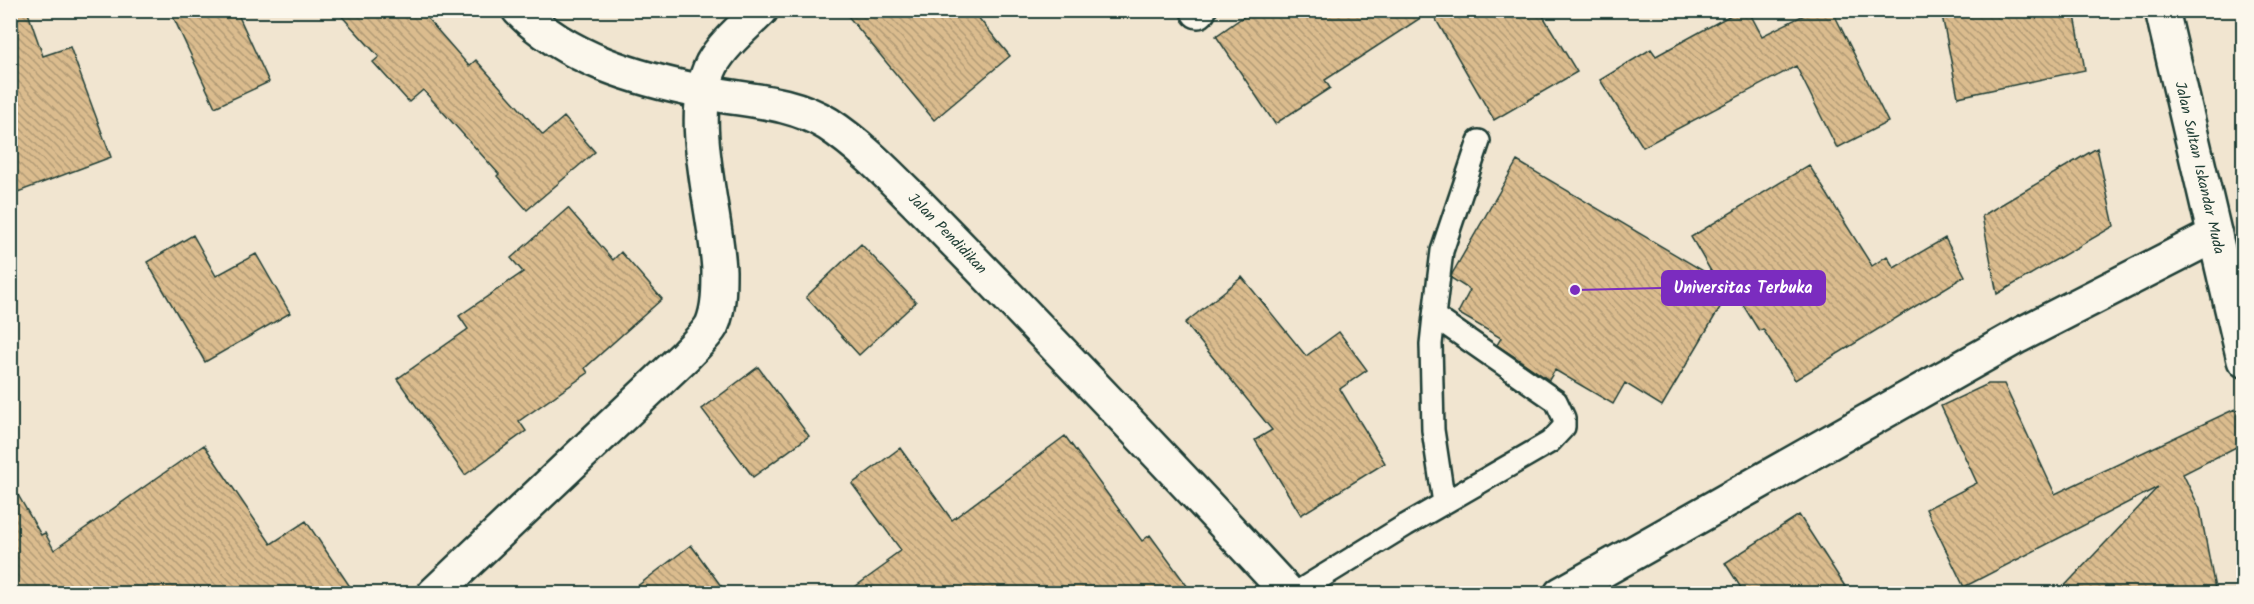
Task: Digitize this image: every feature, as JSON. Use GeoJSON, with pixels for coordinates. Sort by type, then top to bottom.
{"type":"FeatureCollection","features":[{"type":"Feature","properties":{"kind":"main road","name":"Jalan Pendidikan"},"geometry":{"type":"LineString","coordinates":[[519,10],[532,24],[586,57],[622,71],[702,92],[786,105],[827,124],[869,155],[1152,446],[1289,594]]}},
{"type":"Feature","properties":{"kind":"main road"},"geometry":{"type":"LineString","coordinates":[[453,587],[685,356],[711,325],[720,291],[718,259],[702,148],[702,92],[712,64],[761,10]]}},
{"type":"Feature","properties":{"kind":"main road","name":"Jalan Sultan Iskandar Muda"},"geometry":{"type":"LineString","coordinates":[[2162,10],[2244,360]]}},
{"type":"Feature","properties":{"kind":"main road"},"geometry":{"type":"LineString","coordinates":[[1561,594],[2018,336],[2215,235]]}},
{"type":"Feature","properties":{"kind":"lane"},"geometry":{"type":"LineString","coordinates":[[1444,503],[1433,430],[1431,344],[1442,251],[1479,141]]}},
{"type":"Feature","properties":{"kind":"lane"},"geometry":{"type":"LineString","coordinates":[[1294,594],[1550,442],[1564,427],[1564,418],[1556,401],[1434,316]]}},
{"type":"Feature","properties":{"kind":"building"},"geometry":{"type":"Polygon","coordinates":[[[10,10],[27,10],[43,56],[70,47],[111,157],[10,195],[10,10]]]}},
{"type":"Feature","properties":{"kind":"building"},"geometry":{"type":"Polygon","coordinates":[[[170,10],[236,10],[269,82],[215,107],[170,10]]]}},
{"type":"Feature","properties":{"kind":"building"},"geometry":{"type":"Polygon","coordinates":[[[336,10],[420,10],[469,66],[476,60],[543,135],[564,117],[595,152],[527,210],[497,176],[499,174],[423,90],[409,102],[373,62],[379,57],[336,10]]]}},
{"type":"Feature","properties":{"kind":"building"},"geometry":{"type":"Polygon","coordinates":[[[843,10],[972,10],[1010,56],[934,120],[843,10]]]}},
{"type":"Feature","properties":{"kind":"building"},"geometry":{"type":"Polygon","coordinates":[[[1253,10],[1540,11],[1577,72],[1494,120],[1431,11],[1325,80],[1330,88],[1275,124],[1216,36],[1253,10]]]}},
{"type":"Feature","properties":{"kind":"building"},"geometry":{"type":"Polygon","coordinates":[[[1740,10],[1748,10],[1762,36],[1814,10],[1832,10],[1888,122],[1837,148],[1796,66],[1643,147],[1600,80],[1651,49],[1656,56],[1740,10]]]}},
{"type":"Feature","properties":{"kind":"building"},"geometry":{"type":"Polygon","coordinates":[[[1941,10],[2074,10],[2085,70],[1958,97],[1941,10]]]}},
{"type":"Feature","properties":{"kind":"building"},"geometry":{"type":"Polygon","coordinates":[[[2097,148],[2114,226],[1997,294],[1982,216],[2097,148]]]}},
{"type":"Feature","properties":{"kind":"building"},"geometry":{"type":"Polygon","coordinates":[[[1517,161],[1715,278],[1691,237],[1809,165],[1872,266],[1887,256],[1894,268],[1945,238],[1965,276],[1795,380],[1763,329],[1759,331],[1732,287],[1662,406],[1625,383],[1613,404],[1555,370],[1549,380],[1497,345],[1501,338],[1458,313],[1470,290],[1451,278],[1452,274],[1517,161]]]}},
{"type":"Feature","properties":{"kind":"building"},"geometry":{"type":"Polygon","coordinates":[[[568,208],[613,260],[621,252],[662,299],[585,368],[588,373],[519,421],[526,431],[465,475],[397,379],[468,329],[459,316],[523,272],[511,258],[568,208]]]}},
{"type":"Feature","properties":{"kind":"building"},"geometry":{"type":"Polygon","coordinates":[[[193,235],[216,276],[256,254],[290,313],[205,362],[147,262],[193,235]]]}},
{"type":"Feature","properties":{"kind":"building"},"geometry":{"type":"Polygon","coordinates":[[[861,244],[916,302],[859,355],[806,297],[861,244]]]}},
{"type":"Feature","properties":{"kind":"building"},"geometry":{"type":"Polygon","coordinates":[[[1242,277],[1306,356],[1339,332],[1367,370],[1340,389],[1385,463],[1301,515],[1255,440],[1272,430],[1185,323],[1242,277]]]}},
{"type":"Feature","properties":{"kind":"building"},"geometry":{"type":"Polygon","coordinates":[[[758,367],[809,436],[753,477],[702,409],[758,367]]]}},
{"type":"Feature","properties":{"kind":"building"},"geometry":{"type":"Polygon","coordinates":[[[1988,384],[2004,384],[2055,494],[2235,409],[2244,427],[2244,443],[2183,474],[2200,509],[2216,594],[2057,594],[2158,487],[1964,587],[1926,509],[1977,483],[1941,406],[1988,384]]]}},
{"type":"Feature","properties":{"kind":"building"},"geometry":{"type":"Polygon","coordinates":[[[1065,436],[1142,541],[1150,535],[1193,594],[845,594],[888,563],[886,561],[901,550],[852,484],[900,448],[952,520],[1065,436]]]}},
{"type":"Feature","properties":{"kind":"building"},"geometry":{"type":"Polygon","coordinates":[[[204,445],[271,544],[306,521],[355,594],[10,594],[10,580],[13,578],[10,573],[10,481],[41,535],[45,533],[54,550],[204,445]]]}},
{"type":"Feature","properties":{"kind":"building"},"geometry":{"type":"Polygon","coordinates":[[[1799,515],[1850,594],[1745,594],[1725,563],[1799,515]]]}},
{"type":"Feature","properties":{"kind":"building"},"geometry":{"type":"Polygon","coordinates":[[[691,545],[727,594],[627,594],[691,545]]]}},
{"type":"Feature","properties":{"kind":"place","name":"Universitas Terbuka"},"geometry":{"type":"Point","coordinates":[1575,290]}}]}
